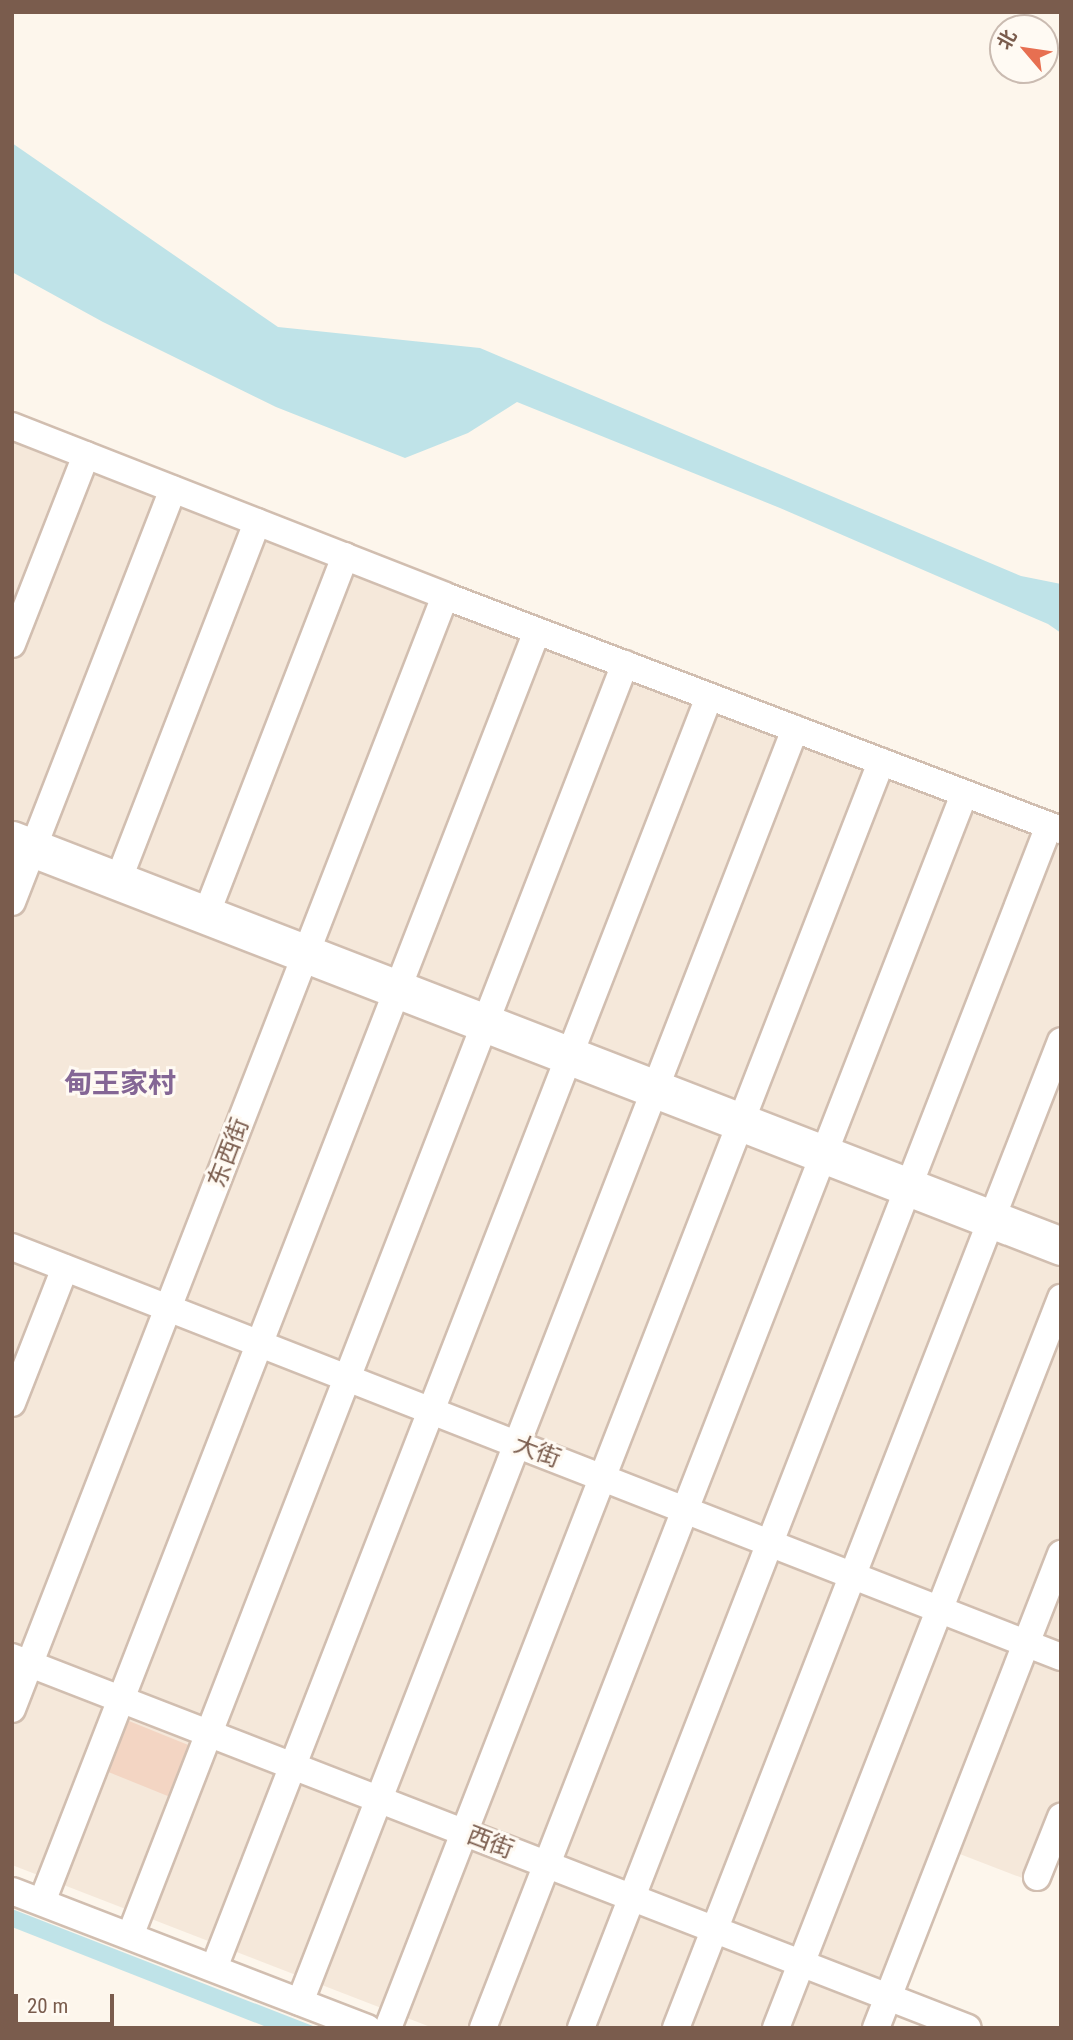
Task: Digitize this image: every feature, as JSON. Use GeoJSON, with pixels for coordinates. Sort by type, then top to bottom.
{"type":"FeatureCollection","features":[{"type":"Feature","properties":{"kind":"street"},"geometry":{"type":"LineString","coordinates":[[12,426],[445,596],[1055,828],[909,1187],[581,2028]]}},
{"type":"Feature","properties":{"kind":"street"},"geometry":{"type":"LineString","coordinates":[[12,644],[86,455]]}},
{"type":"Feature","properties":{"kind":"street"},"geometry":{"type":"LineString","coordinates":[[12,902],[23,844],[173,489]]}},
{"type":"Feature","properties":{"kind":"street"},"geometry":{"type":"LineString","coordinates":[[118,881],[257,522]]}},
{"type":"Feature","properties":{"kind":"street"},"geometry":{"type":"LineString","coordinates":[[206,915],[345,556]]}},
{"type":"Feature","properties":{"kind":"street","name":"东西街"},"geometry":{"type":"LineString","coordinates":[[12,1709],[21,1661],[169,1308],[445,596]]}},
{"type":"Feature","properties":{"kind":"street"},"geometry":{"type":"LineString","coordinates":[[42,1902],[537,631]]}},
{"type":"Feature","properties":{"kind":"street"},"geometry":{"type":"LineString","coordinates":[[130,1936],[625,664]]}},
{"type":"Feature","properties":{"kind":"street"},"geometry":{"type":"LineString","coordinates":[[214,1968],[709,697]]}},
{"type":"Feature","properties":{"kind":"street"},"geometry":{"type":"LineString","coordinates":[[300,2002],[795,729]]}},
{"type":"Feature","properties":{"kind":"street"},"geometry":{"type":"LineString","coordinates":[[388,2028],[881,762]]}},
{"type":"Feature","properties":{"kind":"street"},"geometry":{"type":"LineString","coordinates":[[484,2028],[964,794]]}},
{"type":"Feature","properties":{"kind":"street"},"geometry":{"type":"LineString","coordinates":[[23,844],[1061,1247]]}},
{"type":"Feature","properties":{"kind":"street"},"geometry":{"type":"LineString","coordinates":[[676,2028],[1061,1041]]}},
{"type":"Feature","properties":{"kind":"street","name":"大街"},"geometry":{"type":"LineString","coordinates":[[12,1247],[1061,1657]]}},
{"type":"Feature","properties":{"kind":"street"},"geometry":{"type":"LineString","coordinates":[[12,1403],[65,1268]]}},
{"type":"Feature","properties":{"kind":"street"},"geometry":{"type":"LineString","coordinates":[[776,2028],[1061,1298]]}},
{"type":"Feature","properties":{"kind":"street"},"geometry":{"type":"LineString","coordinates":[[876,2028],[1061,1554]]}},
{"type":"Feature","properties":{"kind":"street","name":"西街"},"geometry":{"type":"LineString","coordinates":[[21,1661],[968,2028]]}},
{"type":"Feature","properties":{"kind":"street"},"geometry":{"type":"LineString","coordinates":[[1037,1877],[1061,1816]]}},
{"type":"Feature","properties":{"kind":"street"},"geometry":{"type":"LineString","coordinates":[[12,1891],[367,2028]]}},
{"type":"Feature","properties":{"kind":"shaded area","name":"甸王家村"},"geometry":{"type":"Polygon","coordinates":[[[12,432],[1061,837],[1061,1842],[1043,1886],[952,1851],[883,2028],[433,2028],[12,1865],[12,432]]]}},
{"type":"Feature","properties":{"kind":"water"},"geometry":{"type":"Polygon","coordinates":[[[12,143],[278,327],[480,348],[1021,576],[1061,584],[1061,633],[1048,624],[780,508],[517,402],[468,433],[405,458],[276,407],[103,322],[12,272],[12,143]]]}},
{"type":"Feature","properties":{"kind":"water"},"geometry":{"type":"Polygon","coordinates":[[[12,1909],[318,2028],[269,2028],[12,1927],[12,1909]]]}},
{"type":"Feature","properties":{"kind":"building"},"geometry":{"type":"Polygon","coordinates":[[[124,1719],[194,1747],[174,1798],[103,1770],[124,1719]]]}},
{"type":"Feature","properties":{"kind":"district","name":"甸王家村"},"geometry":{"type":"Point","coordinates":[120,1084]}}]}
